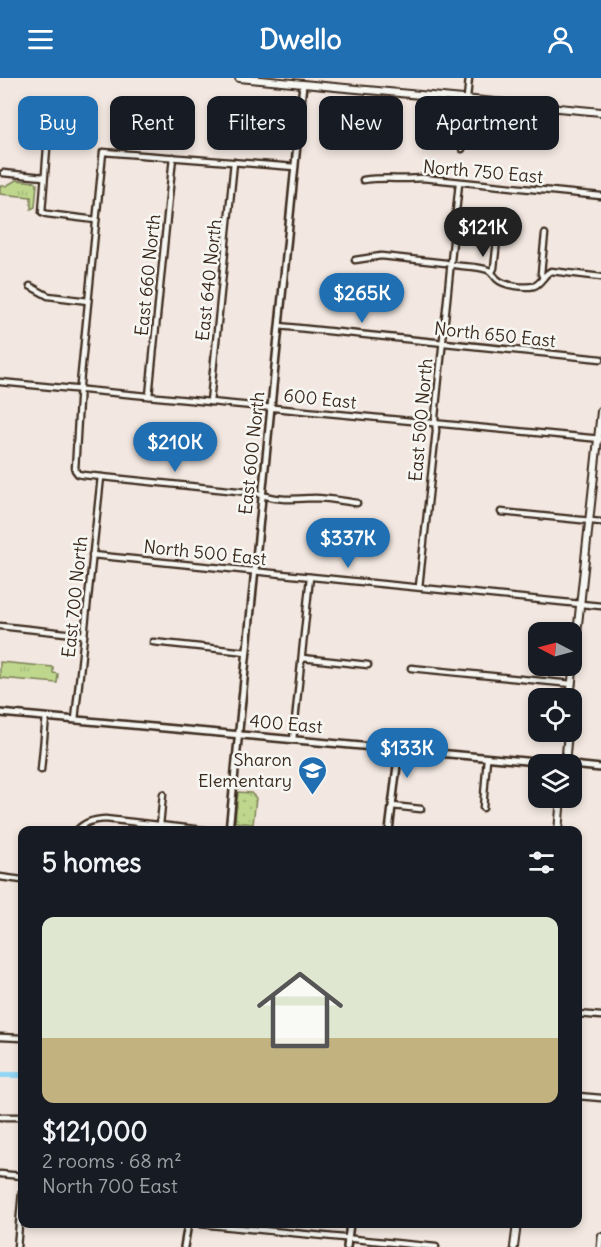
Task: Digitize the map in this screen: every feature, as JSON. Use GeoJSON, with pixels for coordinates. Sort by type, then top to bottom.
{"type":"FeatureCollection","features":[{"type":"Feature","properties":{"kind":"main road"},"geometry":{"type":"LineString","coordinates":[[239,78],[303,81],[432,96]]}},
{"type":"Feature","properties":{"kind":"main road"},"geometry":{"type":"LineString","coordinates":[[559,108],[601,112]]}},
{"type":"Feature","properties":{"kind":"main road"},"geometry":{"type":"LineString","coordinates":[[571,688],[600,439],[601,411]]}},
{"type":"Feature","properties":{"kind":"main road"},"geometry":{"type":"LineString","coordinates":[[558,826],[560,808]]}},
{"type":"Feature","properties":{"kind":"main road"},"geometry":{"type":"LineString","coordinates":[[514,1247],[516,1228]]}},
{"type":"Feature","properties":{"kind":"street"},"geometry":{"type":"LineString","coordinates":[[467,96],[469,78]]}},
{"type":"Feature","properties":{"kind":"street","name":"East 600 North"},"geometry":{"type":"LineString","coordinates":[[230,826],[303,81]]}},
{"type":"Feature","properties":{"kind":"street"},"geometry":{"type":"LineString","coordinates":[[47,150],[41,209],[45,213],[96,220]]}},
{"type":"Feature","properties":{"kind":"street"},"geometry":{"type":"LineString","coordinates":[[295,167],[104,152],[88,301],[74,467],[80,475],[257,493],[290,500],[316,498],[357,503]]}},
{"type":"Feature","properties":{"kind":"street","name":"East 660 North"},"geometry":{"type":"LineString","coordinates":[[150,396],[173,157]]}},
{"type":"Feature","properties":{"kind":"street","name":"East 640 North"},"geometry":{"type":"LineString","coordinates":[[210,402],[234,162]]}},
{"type":"Feature","properties":{"kind":"street"},"geometry":{"type":"LineString","coordinates":[[3,173],[44,177]]}},
{"type":"Feature","properties":{"kind":"street","name":"North 750 East"},"geometry":{"type":"LineString","coordinates":[[363,180],[376,178],[452,180],[459,183],[601,196]]}},
{"type":"Feature","properties":{"kind":"street","name":"East 500 North"},"geometry":{"type":"LineString","coordinates":[[419,587],[459,183]]}},
{"type":"Feature","properties":{"kind":"street"},"geometry":{"type":"LineString","coordinates":[[492,272],[498,232]]}},
{"type":"Feature","properties":{"kind":"street"},"geometry":{"type":"LineString","coordinates":[[543,278],[541,273],[545,234]]}},
{"type":"Feature","properties":{"kind":"street"},"geometry":{"type":"LineString","coordinates":[[355,260],[381,256],[451,264],[488,270],[502,283],[514,285],[532,286],[551,271],[601,277]]}},
{"type":"Feature","properties":{"kind":"street"},"geometry":{"type":"LineString","coordinates":[[30,286],[48,296],[88,301]]}},
{"type":"Feature","properties":{"kind":"street","name":"North 650 East"},"geometry":{"type":"LineString","coordinates":[[279,326],[601,359]]}},
{"type":"Feature","properties":{"kind":"street","name":"600 East"},"geometry":{"type":"LineString","coordinates":[[0,382],[600,439]]}},
{"type":"Feature","properties":{"kind":"street","name":"East 700 North"},"geometry":{"type":"LineString","coordinates":[[75,720],[101,477]]}},
{"type":"Feature","properties":{"kind":"street"},"geometry":{"type":"LineString","coordinates":[[501,512],[601,522]]}},
{"type":"Feature","properties":{"kind":"street","name":"North 500 East"},"geometry":{"type":"LineString","coordinates":[[92,555],[601,606]]}},
{"type":"Feature","properties":{"kind":"street"},"geometry":{"type":"LineString","coordinates":[[293,740],[310,577]]}},
{"type":"Feature","properties":{"kind":"street"},"geometry":{"type":"LineString","coordinates":[[0,626],[84,635]]}},
{"type":"Feature","properties":{"kind":"street"},"geometry":{"type":"LineString","coordinates":[[153,642],[247,652]]}},
{"type":"Feature","properties":{"kind":"street"},"geometry":{"type":"LineString","coordinates":[[302,658],[368,664]]}},
{"type":"Feature","properties":{"kind":"street"},"geometry":{"type":"LineString","coordinates":[[411,668],[572,684]]}},
{"type":"Feature","properties":{"kind":"street","name":"400 East"},"geometry":{"type":"LineString","coordinates":[[0,713],[528,762]]}},
{"type":"Feature","properties":{"kind":"street"},"geometry":{"type":"LineString","coordinates":[[41,770],[46,717]]}},
{"type":"Feature","properties":{"kind":"street"},"geometry":{"type":"LineString","coordinates":[[390,826],[399,749]]}},
{"type":"Feature","properties":{"kind":"street"},"geometry":{"type":"LineString","coordinates":[[483,808],[488,758]]}},
{"type":"Feature","properties":{"kind":"street","name":"400 East"},"geometry":{"type":"LineString","coordinates":[[582,766],[601,768]]}},
{"type":"Feature","properties":{"kind":"street"},"geometry":{"type":"LineString","coordinates":[[160,825],[163,794]]}},
{"type":"Feature","properties":{"kind":"street"},"geometry":{"type":"LineString","coordinates":[[392,806],[421,809]]}},
{"type":"Feature","properties":{"kind":"street"},"geometry":{"type":"LineString","coordinates":[[80,826],[92,820],[105,819],[169,826]]}},
{"type":"Feature","properties":{"kind":"street"},"geometry":{"type":"LineString","coordinates":[[0,877],[18,879]]}},
{"type":"Feature","properties":{"kind":"street"},"geometry":{"type":"LineString","coordinates":[[582,1014],[601,1016]]}},
{"type":"Feature","properties":{"kind":"street"},"geometry":{"type":"LineString","coordinates":[[0,1037],[18,1038]]}},
{"type":"Feature","properties":{"kind":"street"},"geometry":{"type":"LineString","coordinates":[[582,1096],[601,1098]]}},
{"type":"Feature","properties":{"kind":"street"},"geometry":{"type":"LineString","coordinates":[[0,1117],[18,1117]]}},
{"type":"Feature","properties":{"kind":"street"},"geometry":{"type":"LineString","coordinates":[[0,1174],[18,1176]]}},
{"type":"Feature","properties":{"kind":"street"},"geometry":{"type":"LineString","coordinates":[[17,1247],[19,1228]]}},
{"type":"Feature","properties":{"kind":"street"},"geometry":{"type":"LineString","coordinates":[[184,1247],[187,1228]]}},
{"type":"Feature","properties":{"kind":"street"},"geometry":{"type":"LineString","coordinates":[[239,1228],[436,1247]]}},
{"type":"Feature","properties":{"kind":"street"},"geometry":{"type":"LineString","coordinates":[[347,1247],[349,1228]]}},
{"type":"Feature","properties":{"kind":"street"},"geometry":{"type":"LineString","coordinates":[[600,1247],[601,1236]]}},
{"type":"Feature","properties":{"kind":"green space"},"geometry":{"type":"Polygon","coordinates":[[[16,180],[37,184],[35,207],[31,209],[31,197],[0,194],[0,186],[6,186],[16,180]]]}},
{"type":"Feature","properties":{"kind":"green space"},"geometry":{"type":"Polygon","coordinates":[[[0,662],[53,667],[53,673],[58,674],[57,683],[0,678],[0,662]]]}},
{"type":"Feature","properties":{"kind":"green space"},"geometry":{"type":"Polygon","coordinates":[[[238,792],[251,793],[256,798],[253,824],[235,822],[238,792]]]}},
{"type":"Feature","properties":{"kind":"waterway"},"geometry":{"type":"LineString","coordinates":[[0,1075],[18,1075]]}},
{"type":"Feature","properties":{"kind":"place","name":"Sharon Elementary"},"geometry":{"type":"Point","coordinates":[313,796]}}]}
